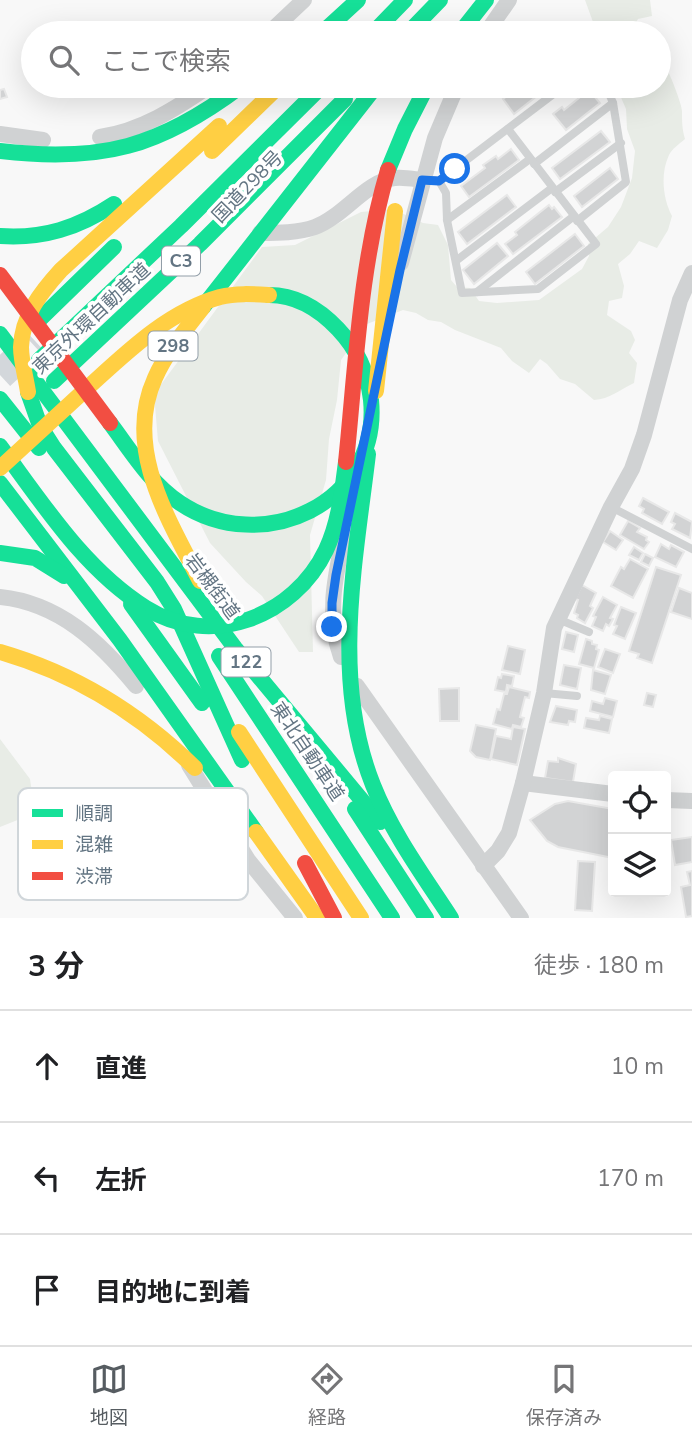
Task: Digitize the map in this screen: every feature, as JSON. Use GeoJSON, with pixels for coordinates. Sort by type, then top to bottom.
{"type":"FeatureCollection","features":[{"type":"Feature","properties":{"kind":"highway"},"geometry":{"type":"LineString","coordinates":[[340,21],[358,0]]}},
{"type":"Feature","properties":{"kind":"highway"},"geometry":{"type":"LineString","coordinates":[[342,21],[365,0]]}},
{"type":"Feature","properties":{"kind":"highway"},"geometry":{"type":"LineString","coordinates":[[371,21],[383,0]]}},
{"type":"Feature","properties":{"kind":"highway"},"geometry":{"type":"LineString","coordinates":[[377,21],[405,0]]}},
{"type":"Feature","properties":{"kind":"highway"},"geometry":{"type":"LineString","coordinates":[[420,21],[440,0]]}},
{"type":"Feature","properties":{"kind":"highway"},"geometry":{"type":"LineString","coordinates":[[435,21],[455,0]]}},
{"type":"Feature","properties":{"kind":"highway"},"geometry":{"type":"LineString","coordinates":[[469,21],[486,0]]}},
{"type":"Feature","properties":{"kind":"highway"},"geometry":{"type":"LineString","coordinates":[[319,21],[325,8]]}},
{"type":"Feature","properties":{"kind":"highway"},"geometry":{"type":"LineString","coordinates":[[0,151],[64,154],[119,148],[146,141],[180,126],[223,98]]}},
{"type":"Feature","properties":{"kind":"highway"},"geometry":{"type":"LineString","coordinates":[[0,236],[42,236],[81,224],[110,207],[219,126],[250,98]]}},
{"type":"Feature","properties":{"kind":"highway"},"geometry":{"type":"LineString","coordinates":[[171,192],[267,98]]}},
{"type":"Feature","properties":{"kind":"highway","name":"国道298号"},"geometry":{"type":"LineString","coordinates":[[191,193],[289,98]]}},
{"type":"Feature","properties":{"kind":"highway","name":"東京外環自動車道"},"geometry":{"type":"LineString","coordinates":[[0,401],[311,98]]}},
{"type":"Feature","properties":{"kind":"highway","name":"東京外環自動車道"},"geometry":{"type":"LineString","coordinates":[[2,434],[200,244],[345,98]]}},
{"type":"Feature","properties":{"kind":"highway","name":"国道298号"},"geometry":{"type":"LineString","coordinates":[[119,342],[213,252],[363,98]]}},
{"type":"Feature","properties":{"kind":"highway","name":"298"},"geometry":{"type":"LineString","coordinates":[[234,648],[165,510],[145,459],[142,431],[146,401],[162,361],[366,98]]}},
{"type":"Feature","properties":{"kind":"highway"},"geometry":{"type":"LineString","coordinates":[[2,434],[103,577],[143,608],[191,625],[226,626],[264,614],[295,594],[320,563],[336,527],[341,505],[367,266],[378,205],[389,168],[422,98]]}},
{"type":"Feature","properties":{"kind":"highway"},"geometry":{"type":"LineString","coordinates":[[423,98],[411,130],[393,227],[352,599],[348,659],[353,713],[366,767],[398,834],[451,918]]}},
{"type":"Feature","properties":{"kind":"highway","name":"122"},"geometry":{"type":"LineString","coordinates":[[219,126],[61,270],[43,290],[27,317],[23,331],[22,362],[28,394],[40,426],[157,582],[174,609],[242,760]]}},
{"type":"Feature","properties":{"kind":"highway","name":"298"},"geometry":{"type":"LineString","coordinates":[[0,388],[47,395],[101,389],[126,373],[260,233]]}},
{"type":"Feature","properties":{"kind":"highway"},"geometry":{"type":"LineString","coordinates":[[0,356],[121,240]]}},
{"type":"Feature","properties":{"kind":"highway"},"geometry":{"type":"LineString","coordinates":[[82,299],[141,241]]}},
{"type":"Feature","properties":{"kind":"highway"},"geometry":{"type":"LineString","coordinates":[[0,275],[79,382],[87,392],[133,454],[146,470],[179,502],[218,521],[237,526],[280,523],[303,516],[323,504],[351,479],[363,462],[369,445],[374,410],[372,388],[357,350],[331,320],[294,299],[255,292],[234,294],[194,307],[150,333],[128,351],[89,387],[79,396],[49,423],[0,470]]}},
{"type":"Feature","properties":{"kind":"highway"},"geometry":{"type":"LineString","coordinates":[[4,327],[127,478],[344,793],[426,918]]}},
{"type":"Feature","properties":{"kind":"highway","name":"岩槻街道"},"geometry":{"type":"LineString","coordinates":[[4,327],[22,362],[47,395],[68,436],[234,648],[459,918]]}},
{"type":"Feature","properties":{"kind":"highway"},"geometry":{"type":"LineString","coordinates":[[8,372],[68,436]]}},
{"type":"Feature","properties":{"kind":"highway"},"geometry":{"type":"LineString","coordinates":[[0,401],[63,422],[68,436]]}},
{"type":"Feature","properties":{"kind":"highway"},"geometry":{"type":"LineString","coordinates":[[0,401],[44,455],[131,573],[361,918]]}},
{"type":"Feature","properties":{"kind":"highway","name":"122"},"geometry":{"type":"LineString","coordinates":[[0,401],[2,434],[7,450],[0,470]]}},
{"type":"Feature","properties":{"kind":"highway","name":"122"},"geometry":{"type":"LineString","coordinates":[[2,434],[242,760],[288,832],[334,918]]}},
{"type":"Feature","properties":{"kind":"highway","name":"東北自動車道"},"geometry":{"type":"LineString","coordinates":[[68,436],[392,918]]}},
{"type":"Feature","properties":{"kind":"highway"},"geometry":{"type":"LineString","coordinates":[[0,483],[120,639],[225,788]]}},
{"type":"Feature","properties":{"kind":"highway"},"geometry":{"type":"LineString","coordinates":[[0,553],[33,556],[54,567],[242,760]]}},
{"type":"Feature","properties":{"kind":"highway"},"geometry":{"type":"LineString","coordinates":[[0,652],[42,665],[93,690],[165,740],[212,788]]}},
{"type":"Feature","properties":{"kind":"highway"},"geometry":{"type":"LineString","coordinates":[[248,821],[317,918]]}},
{"type":"Feature","properties":{"kind":"highway"},"geometry":{"type":"LineString","coordinates":[[248,830],[286,875]]}},
{"type":"Feature","properties":{"kind":"street"},"geometry":{"type":"LineString","coordinates":[[282,21],[304,0]]}},
{"type":"Feature","properties":{"kind":"street"},"geometry":{"type":"LineString","coordinates":[[339,21],[352,0]]}},
{"type":"Feature","properties":{"kind":"street"},"geometry":{"type":"LineString","coordinates":[[494,21],[509,0]]}},
{"type":"Feature","properties":{"kind":"street"},"geometry":{"type":"LineString","coordinates":[[0,134],[69,142],[114,135],[150,122],[189,98]]}},
{"type":"Feature","properties":{"kind":"street"},"geometry":{"type":"LineString","coordinates":[[452,98],[435,138],[422,180],[400,270],[336,575],[332,627],[343,664],[362,695],[522,918]]}},
{"type":"Feature","properties":{"kind":"street"},"geometry":{"type":"LineString","coordinates":[[260,233],[292,232],[316,227],[340,213],[376,184],[394,177],[422,180]]}},
{"type":"Feature","properties":{"kind":"street"},"geometry":{"type":"LineString","coordinates":[[483,866],[509,833],[544,693],[554,628],[611,507],[632,470],[680,300],[692,272]]}},
{"type":"Feature","properties":{"kind":"street"},"geometry":{"type":"LineString","coordinates":[[0,597],[19,599],[44,607],[69,621],[113,658],[155,710],[203,788]]}},
{"type":"Feature","properties":{"kind":"street"},"geometry":{"type":"LineString","coordinates":[[523,783],[608,793]]}},
{"type":"Feature","properties":{"kind":"street"},"geometry":{"type":"LineString","coordinates":[[671,800],[692,801]]}},
{"type":"Feature","properties":{"kind":"street"},"geometry":{"type":"LineString","coordinates":[[248,860],[295,918]]}},
{"type":"Feature","properties":{"kind":"lane"},"geometry":{"type":"LineString","coordinates":[[422,180],[439,181],[548,98]]}},
{"type":"Feature","properties":{"kind":"lane"},"geometry":{"type":"LineString","coordinates":[[477,292],[626,182],[611,98]]}},
{"type":"Feature","properties":{"kind":"lane"},"geometry":{"type":"LineString","coordinates":[[447,220],[613,103]]}},
{"type":"Feature","properties":{"kind":"lane"},"geometry":{"type":"LineString","coordinates":[[439,181],[446,193],[447,220],[462,293],[538,289],[596,244],[508,129]]}},
{"type":"Feature","properties":{"kind":"lane"},"geometry":{"type":"LineString","coordinates":[[457,260],[621,143]]}},
{"type":"Feature","properties":{"kind":"lane"},"geometry":{"type":"LineString","coordinates":[[611,507],[692,549]]}},
{"type":"Feature","properties":{"kind":"lane"},"geometry":{"type":"LineString","coordinates":[[558,619],[589,632]]}},
{"type":"Feature","properties":{"kind":"lane"},"geometry":{"type":"LineString","coordinates":[[544,693],[577,696]]}},
{"type":"Feature","properties":{"kind":"shaded area"},"geometry":{"type":"Polygon","coordinates":[[[585,0],[650,0],[652,16],[637,21],[593,21],[585,0]]]}},
{"type":"Feature","properties":{"kind":"shaded area"},"geometry":{"type":"Polygon","coordinates":[[[671,79],[681,107],[685,139],[670,153],[664,170],[666,202],[672,216],[668,230],[657,248],[639,241],[630,254],[618,264],[624,286],[622,298],[609,301],[607,315],[631,331],[635,340],[629,353],[637,363],[634,383],[610,396],[594,400],[575,384],[560,379],[540,359],[529,373],[512,361],[501,348],[416,313],[403,310],[367,324],[341,360],[329,439],[326,480],[310,535],[313,652],[299,652],[262,596],[210,543],[158,441],[154,394],[262,247],[295,245],[361,212],[393,209],[423,223],[438,225],[448,245],[451,280],[457,287],[470,288],[479,301],[497,303],[539,300],[582,269],[589,256],[588,244],[608,227],[621,207],[632,178],[635,151],[627,129],[626,109],[621,98],[671,98],[671,79]]]}},
{"type":"Feature","properties":{"kind":"shaded area"},"geometry":{"type":"Polygon","coordinates":[[[0,739],[30,779],[31,788],[18,788],[18,820],[0,827],[0,739]]]}},
{"type":"Feature","properties":{"kind":"building"},"geometry":{"type":"Polygon","coordinates":[[[4,89],[7,97],[0,99],[0,90],[4,89]]]}},
{"type":"Feature","properties":{"kind":"building"},"geometry":{"type":"Polygon","coordinates":[[[504,98],[534,98],[514,114],[504,98]]]}},
{"type":"Feature","properties":{"kind":"building"},"geometry":{"type":"Polygon","coordinates":[[[579,98],[596,98],[600,103],[566,130],[553,114],[562,107],[564,110],[579,98]]]}},
{"type":"Feature","properties":{"kind":"building"},"geometry":{"type":"Polygon","coordinates":[[[601,131],[610,142],[560,179],[552,168],[601,131]]]}},
{"type":"Feature","properties":{"kind":"building"},"geometry":{"type":"Polygon","coordinates":[[[511,149],[519,160],[469,197],[461,186],[485,168],[483,165],[496,156],[498,159],[511,149]]]}},
{"type":"Feature","properties":{"kind":"building"},"geometry":{"type":"Polygon","coordinates":[[[610,168],[618,179],[582,207],[574,196],[610,168]]]}},
{"type":"Feature","properties":{"kind":"building"},"geometry":{"type":"Polygon","coordinates":[[[507,195],[516,207],[467,244],[458,232],[507,195]]]}},
{"type":"Feature","properties":{"kind":"building"},"geometry":{"type":"Polygon","coordinates":[[[549,205],[562,217],[513,254],[505,244],[517,235],[515,232],[549,205]]]}},
{"type":"Feature","properties":{"kind":"building"},"geometry":{"type":"Polygon","coordinates":[[[575,234],[584,246],[535,284],[526,272],[575,234]]]}},
{"type":"Feature","properties":{"kind":"building"},"geometry":{"type":"Polygon","coordinates":[[[497,243],[508,256],[474,284],[463,270],[497,243]]]}},
{"type":"Feature","properties":{"kind":"building"},"geometry":{"type":"Polygon","coordinates":[[[643,498],[669,512],[662,524],[642,513],[644,509],[639,506],[643,498]]]}},
{"type":"Feature","properties":{"kind":"building"},"geometry":{"type":"Polygon","coordinates":[[[675,513],[692,522],[690,538],[672,529],[675,524],[671,522],[675,513]]]}},
{"type":"Feature","properties":{"kind":"building"},"geometry":{"type":"Polygon","coordinates":[[[628,521],[640,528],[637,532],[647,537],[649,542],[644,549],[620,535],[628,521]]]}},
{"type":"Feature","properties":{"kind":"building"},"geometry":{"type":"Polygon","coordinates":[[[610,531],[623,540],[616,550],[603,542],[610,531]]]}},
{"type":"Feature","properties":{"kind":"building"},"geometry":{"type":"Polygon","coordinates":[[[661,544],[669,549],[671,545],[684,552],[676,567],[655,557],[661,544]]]}},
{"type":"Feature","properties":{"kind":"building"},"geometry":{"type":"Polygon","coordinates":[[[634,547],[643,553],[639,560],[629,555],[634,547]]]}},
{"type":"Feature","properties":{"kind":"building"},"geometry":{"type":"Polygon","coordinates":[[[645,554],[653,558],[649,566],[641,562],[645,554]]]}},
{"type":"Feature","properties":{"kind":"building"},"geometry":{"type":"Polygon","coordinates":[[[630,559],[648,569],[633,598],[611,586],[621,567],[624,569],[630,559]]]}},
{"type":"Feature","properties":{"kind":"building"},"geometry":{"type":"Polygon","coordinates":[[[656,567],[681,575],[652,663],[637,658],[639,654],[629,651],[656,567]]]}},
{"type":"Feature","properties":{"kind":"building"},"geometry":{"type":"Polygon","coordinates":[[[582,585],[596,593],[590,606],[593,608],[585,623],[574,613],[578,600],[575,599],[582,585]]]}},
{"type":"Feature","properties":{"kind":"building"},"geometry":{"type":"Polygon","coordinates":[[[679,588],[692,593],[692,619],[671,612],[679,588]]]}},
{"type":"Feature","properties":{"kind":"building"},"geometry":{"type":"Polygon","coordinates":[[[603,597],[617,605],[610,618],[613,619],[609,626],[606,624],[603,631],[592,626],[596,617],[593,616],[603,597]]]}},
{"type":"Feature","properties":{"kind":"building"},"geometry":{"type":"Polygon","coordinates":[[[621,607],[636,613],[625,639],[613,634],[621,607]]]}},
{"type":"Feature","properties":{"kind":"building"},"geometry":{"type":"Polygon","coordinates":[[[566,632],[578,635],[574,652],[562,649],[566,632]]]}},
{"type":"Feature","properties":{"kind":"building"},"geometry":{"type":"Polygon","coordinates":[[[586,639],[597,645],[596,649],[599,650],[594,668],[579,664],[586,639]]]}},
{"type":"Feature","properties":{"kind":"building"},"geometry":{"type":"Polygon","coordinates":[[[508,646],[525,650],[520,674],[502,670],[508,646]]]}},
{"type":"Feature","properties":{"kind":"building"},"geometry":{"type":"Polygon","coordinates":[[[605,649],[620,654],[613,673],[598,667],[605,649]]]}},
{"type":"Feature","properties":{"kind":"building"},"geometry":{"type":"Polygon","coordinates":[[[564,665],[581,668],[577,689],[560,685],[564,665]]]}},
{"type":"Feature","properties":{"kind":"building"},"geometry":{"type":"Polygon","coordinates":[[[593,670],[611,675],[605,694],[591,690],[593,670]]]}},
{"type":"Feature","properties":{"kind":"building"},"geometry":{"type":"Polygon","coordinates":[[[502,674],[514,676],[512,686],[507,685],[506,692],[495,690],[498,677],[501,678],[502,674]]]}},
{"type":"Feature","properties":{"kind":"building"},"geometry":{"type":"Polygon","coordinates":[[[509,687],[530,692],[529,698],[525,697],[520,717],[524,718],[521,727],[513,725],[512,729],[493,724],[497,709],[500,710],[504,694],[507,694],[509,687]]]}},
{"type":"Feature","properties":{"kind":"building"},"geometry":{"type":"Polygon","coordinates":[[[459,688],[459,721],[440,721],[439,689],[459,688]]]}},
{"type":"Feature","properties":{"kind":"building"},"geometry":{"type":"Polygon","coordinates":[[[647,693],[656,695],[653,707],[644,705],[647,693]]]}},
{"type":"Feature","properties":{"kind":"building"},"geometry":{"type":"Polygon","coordinates":[[[605,698],[617,701],[613,717],[590,711],[592,701],[603,704],[605,698]]]}},
{"type":"Feature","properties":{"kind":"building"},"geometry":{"type":"Polygon","coordinates":[[[556,706],[577,710],[575,722],[569,721],[568,725],[550,722],[556,706]]]}},
{"type":"Feature","properties":{"kind":"building"},"geometry":{"type":"Polygon","coordinates":[[[600,716],[612,719],[609,733],[584,728],[586,718],[599,720],[600,716]]]}},
{"type":"Feature","properties":{"kind":"building"},"geometry":{"type":"Polygon","coordinates":[[[476,725],[496,729],[490,760],[476,757],[470,751],[476,725]]]}},
{"type":"Feature","properties":{"kind":"building"},"geometry":{"type":"Polygon","coordinates":[[[513,727],[525,729],[517,765],[491,759],[496,736],[511,739],[513,727]]]}},
{"type":"Feature","properties":{"kind":"building"},"geometry":{"type":"Polygon","coordinates":[[[558,758],[576,764],[573,782],[545,778],[548,761],[558,762],[558,758]]]}},
{"type":"Feature","properties":{"kind":"building"},"geometry":{"type":"Polygon","coordinates":[[[568,801],[608,808],[608,857],[558,847],[547,841],[530,820],[555,804],[568,801]]]}},
{"type":"Feature","properties":{"kind":"building"},"geometry":{"type":"Polygon","coordinates":[[[692,837],[692,862],[675,865],[671,840],[692,837]]]}},
{"type":"Feature","properties":{"kind":"building"},"geometry":{"type":"Polygon","coordinates":[[[578,861],[595,862],[592,911],[575,910],[578,861]]]}},
{"type":"Feature","properties":{"kind":"building"},"geometry":{"type":"Polygon","coordinates":[[[692,871],[692,916],[686,917],[681,887],[690,885],[687,872],[692,871]]]}},
{"type":"Feature","properties":{"kind":"tunnel"},"geometry":{"type":"LineString","coordinates":[[0,375],[36,342]]}},
{"type":"Feature","properties":{"kind":"traffic: fast"},"geometry":{"type":"LineString","coordinates":[[335,21],[358,0]]}},
{"type":"Feature","properties":{"kind":"traffic: fast"},"geometry":{"type":"LineString","coordinates":[[385,21],[405,0]]}},
{"type":"Feature","properties":{"kind":"traffic: fast"},"geometry":{"type":"LineString","coordinates":[[420,21],[440,0]]}},
{"type":"Feature","properties":{"kind":"traffic: fast"},"geometry":{"type":"LineString","coordinates":[[469,21],[486,0]]}},
{"type":"Feature","properties":{"kind":"traffic: fast"},"geometry":{"type":"LineString","coordinates":[[0,151],[69,154],[128,146],[183,124],[224,98]]}},
{"type":"Feature","properties":{"kind":"traffic: fast"},"geometry":{"type":"LineString","coordinates":[[39,360],[181,226],[310,98]]}},
{"type":"Feature","properties":{"kind":"traffic: fast"},"geometry":{"type":"LineString","coordinates":[[203,307],[367,98]]}},
{"type":"Feature","properties":{"kind":"traffic: fast"},"geometry":{"type":"LineString","coordinates":[[388,170],[421,98]]}},
{"type":"Feature","properties":{"kind":"traffic: fast"},"geometry":{"type":"LineString","coordinates":[[54,381],[200,244],[345,99]]}},
{"type":"Feature","properties":{"kind":"traffic: fast"},"geometry":{"type":"LineString","coordinates":[[0,236],[31,236],[60,230],[87,220],[114,204]]}},
{"type":"Feature","properties":{"kind":"traffic: fast"},"geometry":{"type":"LineString","coordinates":[[39,320],[114,247]]}},
{"type":"Feature","properties":{"kind":"traffic: fast"},"geometry":{"type":"LineString","coordinates":[[110,423],[159,486],[180,503],[212,519],[246,525],[279,522],[310,511],[337,492],[357,467],[369,436],[371,400],[364,371],[351,345],[323,316],[298,301],[269,295]]}},
{"type":"Feature","properties":{"kind":"traffic: fast"},"geometry":{"type":"LineString","coordinates":[[0,334],[235,648],[380,822]]}},
{"type":"Feature","properties":{"kind":"traffic: fast"},"geometry":{"type":"LineString","coordinates":[[28,392],[40,426],[54,448],[157,582],[174,609],[242,760]]}},
{"type":"Feature","properties":{"kind":"traffic: fast"},"geometry":{"type":"LineString","coordinates":[[0,399],[39,448]]}},
{"type":"Feature","properties":{"kind":"traffic: fast"},"geometry":{"type":"LineString","coordinates":[[0,446],[66,534],[103,574],[146,608],[171,620],[197,626],[248,620],[272,609],[294,593],[312,573],[326,550],[334,529],[346,462]]}},
{"type":"Feature","properties":{"kind":"traffic: fast"},"geometry":{"type":"LineString","coordinates":[[368,454],[350,621],[353,704],[360,745],[373,785],[389,820],[451,918]]}},
{"type":"Feature","properties":{"kind":"traffic: fast"},"geometry":{"type":"LineString","coordinates":[[0,483],[120,640],[225,788]]}},
{"type":"Feature","properties":{"kind":"traffic: fast"},"geometry":{"type":"LineString","coordinates":[[0,553],[35,558],[64,576]]}},
{"type":"Feature","properties":{"kind":"traffic: fast"},"geometry":{"type":"LineString","coordinates":[[131,604],[202,703]]}},
{"type":"Feature","properties":{"kind":"traffic: fast"},"geometry":{"type":"LineString","coordinates":[[219,656],[392,918]]}},
{"type":"Feature","properties":{"kind":"traffic: fast"},"geometry":{"type":"LineString","coordinates":[[355,809],[426,918]]}},
{"type":"Feature","properties":{"kind":"traffic: fast"},"geometry":{"type":"LineString","coordinates":[[248,821],[256,832]]}},
{"type":"Feature","properties":{"kind":"traffic: slow"},"geometry":{"type":"LineString","coordinates":[[212,151],[267,98]]}},
{"type":"Feature","properties":{"kind":"traffic: slow"},"geometry":{"type":"LineString","coordinates":[[28,392],[21,352],[22,336],[29,315],[40,296],[61,270],[219,126]]}},
{"type":"Feature","properties":{"kind":"traffic: slow"},"geometry":{"type":"LineString","coordinates":[[376,391],[395,211]]}},
{"type":"Feature","properties":{"kind":"traffic: slow"},"geometry":{"type":"LineString","coordinates":[[0,468],[115,363],[164,324],[200,304],[220,297],[238,294],[269,295]]}},
{"type":"Feature","properties":{"kind":"traffic: slow"},"geometry":{"type":"LineString","coordinates":[[200,581],[175,533],[154,483],[144,431],[146,404],[155,378],[171,349],[203,307]]}},
{"type":"Feature","properties":{"kind":"traffic: slow"},"geometry":{"type":"LineString","coordinates":[[0,652],[55,672],[105,698],[152,730],[195,768]]}},
{"type":"Feature","properties":{"kind":"traffic: slow"},"geometry":{"type":"LineString","coordinates":[[239,732],[361,918]]}},
{"type":"Feature","properties":{"kind":"traffic: slow"},"geometry":{"type":"LineString","coordinates":[[256,832],[317,918]]}},
{"type":"Feature","properties":{"kind":"traffic: jam"},"geometry":{"type":"LineString","coordinates":[[346,462],[365,278],[388,170]]}},
{"type":"Feature","properties":{"kind":"traffic: jam"},"geometry":{"type":"LineString","coordinates":[[0,275],[110,423]]}},
{"type":"Feature","properties":{"kind":"traffic: jam"},"geometry":{"type":"LineString","coordinates":[[305,863],[334,918]]}},
{"type":"Feature","properties":{"kind":"route"},"geometry":{"type":"LineString","coordinates":[[332,627],[336,575],[400,270],[422,180],[439,181],[455,169]]}}]}
